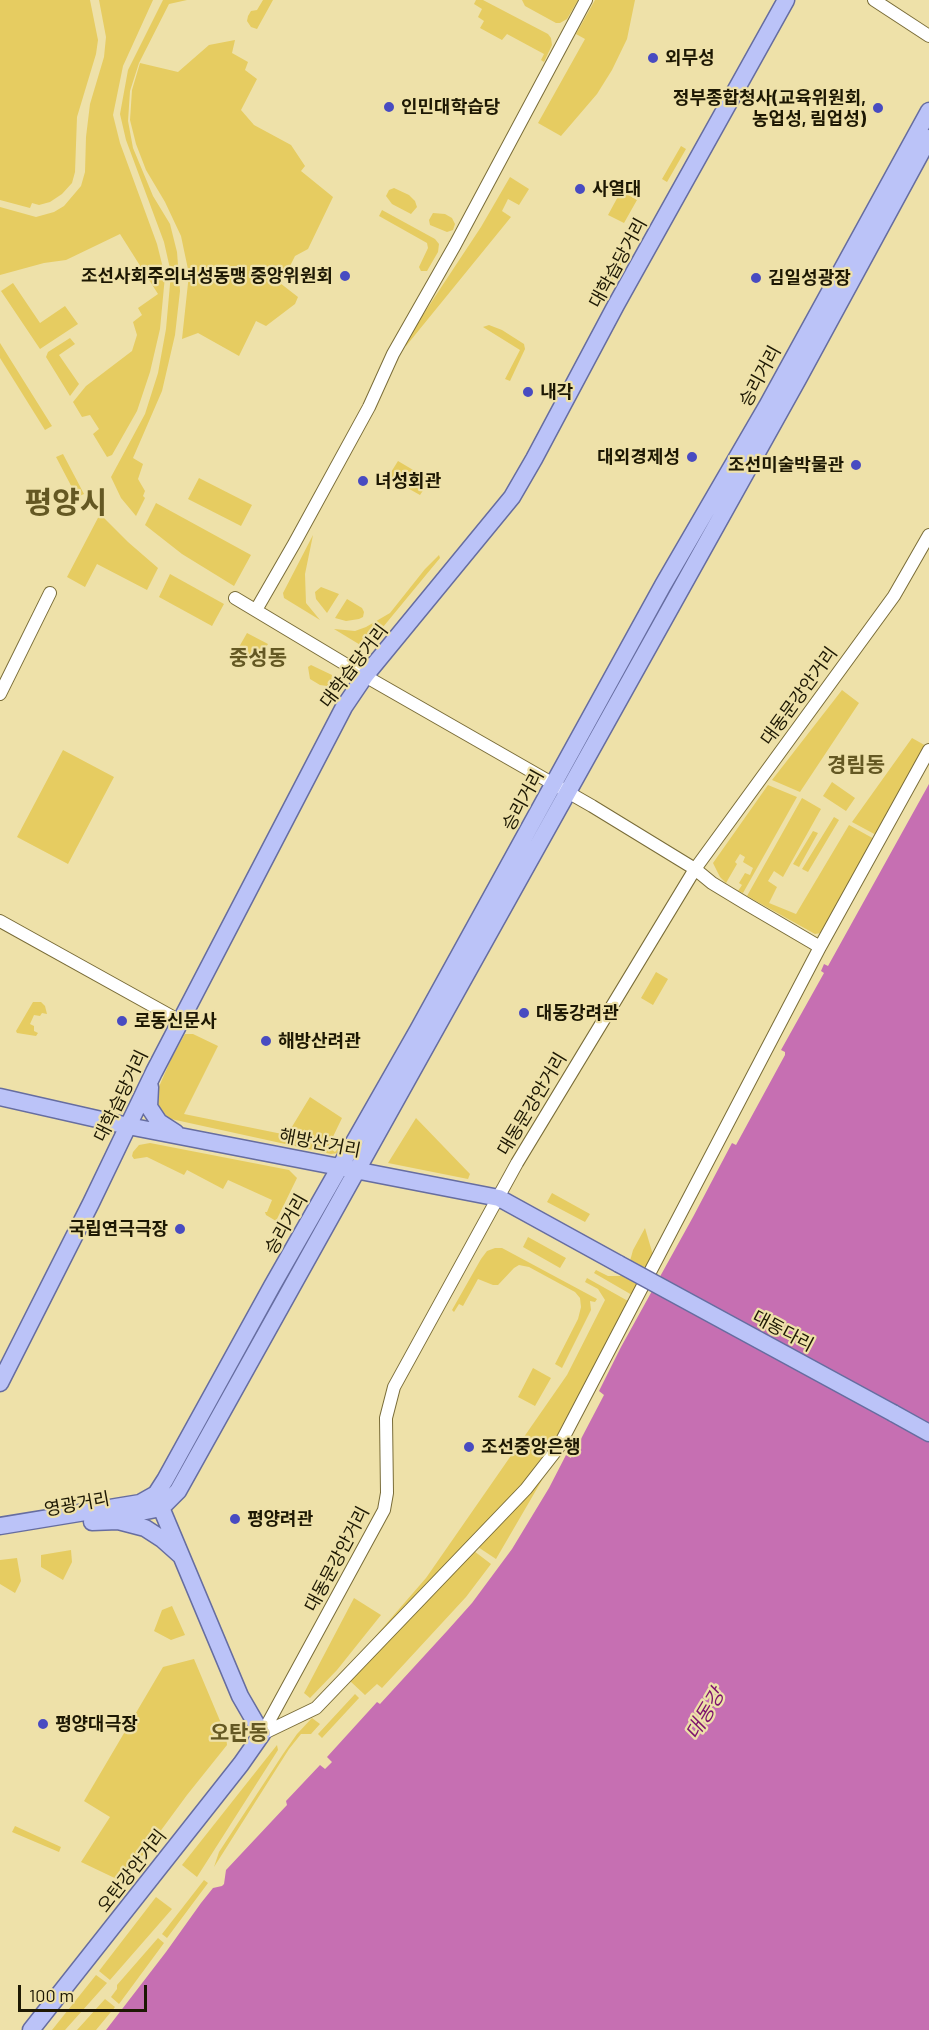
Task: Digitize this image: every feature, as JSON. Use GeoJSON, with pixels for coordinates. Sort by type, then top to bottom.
{"type":"FeatureCollection","features":[{"type":"Feature","properties":{"kind":"main road","name":"대학습당거리"},"geometry":{"type":"LineString","coordinates":[[0,1383],[154,1072],[344,707],[365,676],[512,497],[786,0]]}},
{"type":"Feature","properties":{"kind":"main road","name":"승리거리"},"geometry":{"type":"LineString","coordinates":[[561,788],[663,585],[766,406],[929,111]]}},
{"type":"Feature","properties":{"kind":"main road","name":"승리거리"},"geometry":{"type":"LineString","coordinates":[[158,1501],[178,1491],[199,1455],[349,1169],[561,788],[798,379],[929,138]]}},
{"type":"Feature","properties":{"kind":"main road"},"geometry":{"type":"LineString","coordinates":[[154,1072],[149,1093],[149,1107],[159,1122],[179,1136]]}},
{"type":"Feature","properties":{"kind":"main road","name":"해방산거리"},"geometry":{"type":"LineString","coordinates":[[0,1097],[128,1126],[500,1198],[619,1264]]}},
{"type":"Feature","properties":{"kind":"main road","name":"대동다리"},"geometry":{"type":"LineString","coordinates":[[619,1264],[929,1433]]}},
{"type":"Feature","properties":{"kind":"main road"},"geometry":{"type":"LineString","coordinates":[[158,1501],[240,1696],[262,1734]]}},
{"type":"Feature","properties":{"kind":"main road","name":"영광거리"},"geometry":{"type":"LineString","coordinates":[[0,1537],[92,1522],[158,1501]]}},
{"type":"Feature","properties":{"kind":"main road","name":"영광거리"},"geometry":{"type":"LineString","coordinates":[[0,1526],[158,1501]]}},
{"type":"Feature","properties":{"kind":"main road"},"geometry":{"type":"LineString","coordinates":[[92,1522],[118,1521],[145,1528],[162,1539],[184,1559]]}},
{"type":"Feature","properties":{"kind":"main road","name":"오탄강안거리"},"geometry":{"type":"LineString","coordinates":[[31,2030],[241,1764],[262,1734]]}},
{"type":"Feature","properties":{"kind":"street"},"geometry":{"type":"LineString","coordinates":[[256,610],[369,407],[393,354],[455,245],[586,0]]}},
{"type":"Feature","properties":{"kind":"street"},"geometry":{"type":"LineString","coordinates":[[874,0],[929,36]]}},
{"type":"Feature","properties":{"kind":"street","name":"대동문강안거리"},"geometry":{"type":"LineString","coordinates":[[262,1734],[384,1510],[387,1493],[386,1418],[394,1387],[500,1198],[517,1163],[695,869],[894,596],[929,535]]}},
{"type":"Feature","properties":{"kind":"street"},"geometry":{"type":"LineString","coordinates":[[0,694],[50,593]]}},
{"type":"Feature","properties":{"kind":"street"},"geometry":{"type":"LineString","coordinates":[[235,598],[365,676],[561,788],[695,869],[736,898],[820,947]]}},
{"type":"Feature","properties":{"kind":"street"},"geometry":{"type":"LineString","coordinates":[[262,1734],[316,1708],[526,1489],[558,1448],[820,947],[929,750]]}},
{"type":"Feature","properties":{"kind":"street"},"geometry":{"type":"LineString","coordinates":[[0,921],[180,1022]]}},
{"type":"Feature","properties":{"kind":"shaded area"},"geometry":{"type":"Polygon","coordinates":[[[0,0],[90,0],[98,40],[77,117],[75,172],[72,183],[50,202],[39,205],[32,203],[30,208],[0,200],[0,0]]]}},
{"type":"Feature","properties":{"kind":"shaded area"},"geometry":{"type":"Polygon","coordinates":[[[99,0],[153,0],[123,66],[113,115],[120,143],[157,244],[165,276],[160,329],[150,372],[137,411],[112,455],[107,457],[93,434],[99,429],[90,415],[82,417],[73,402],[86,386],[132,351],[137,335],[133,322],[142,315],[138,308],[158,294],[120,234],[66,260],[44,263],[0,275],[0,207],[36,217],[54,212],[64,206],[81,186],[85,172],[90,104],[104,57],[106,37],[99,0]]]}},
{"type":"Feature","properties":{"kind":"shaded area"},"geometry":{"type":"Polygon","coordinates":[[[163,0],[187,0],[169,4],[139,63],[130,91],[128,121],[133,148],[153,196],[170,224],[177,252],[180,291],[175,335],[162,391],[133,458],[143,464],[138,479],[145,491],[143,496],[145,498],[136,516],[121,498],[111,477],[145,414],[158,373],[166,329],[171,273],[164,242],[126,140],[120,114],[128,70],[163,0]]]}},
{"type":"Feature","properties":{"kind":"shaded area"},"geometry":{"type":"Polygon","coordinates":[[[263,0],[273,0],[257,29],[251,27],[247,21],[248,16],[251,11],[257,10],[263,0]]]}},
{"type":"Feature","properties":{"kind":"shaded area"},"geometry":{"type":"Polygon","coordinates":[[[476,0],[483,0],[548,34],[552,45],[544,62],[541,60],[544,54],[507,34],[502,40],[480,28],[484,21],[478,17],[482,9],[474,4],[476,0]]]}},
{"type":"Feature","properties":{"kind":"shaded area"},"geometry":{"type":"Polygon","coordinates":[[[522,0],[578,0],[567,19],[556,23],[525,6],[522,0]]]}},
{"type":"Feature","properties":{"kind":"shaded area"},"geometry":{"type":"Polygon","coordinates":[[[595,0],[635,0],[627,39],[597,94],[561,136],[538,123],[585,39],[576,34],[595,0]]]}},
{"type":"Feature","properties":{"kind":"shaded area"},"geometry":{"type":"Polygon","coordinates":[[[235,40],[232,53],[248,62],[245,70],[257,79],[241,110],[254,125],[291,145],[305,166],[301,171],[333,197],[308,249],[295,256],[290,266],[287,266],[280,283],[298,297],[295,304],[266,326],[256,321],[239,356],[198,333],[182,339],[189,274],[181,236],[146,170],[130,120],[132,90],[140,63],[178,72],[209,45],[235,40]]]}},
{"type":"Feature","properties":{"kind":"shaded area"},"geometry":{"type":"Polygon","coordinates":[[[681,146],[686,149],[667,182],[662,179],[681,146]]]}},
{"type":"Feature","properties":{"kind":"shaded area"},"geometry":{"type":"Polygon","coordinates":[[[510,177],[529,189],[519,205],[508,199],[502,211],[511,217],[406,346],[403,345],[481,227],[510,177]]]}},
{"type":"Feature","properties":{"kind":"shaded area"},"geometry":{"type":"Polygon","coordinates":[[[394,188],[409,195],[415,201],[417,207],[411,214],[392,204],[386,196],[389,190],[394,188]]]}},
{"type":"Feature","properties":{"kind":"shaded area"},"geometry":{"type":"Polygon","coordinates":[[[621,191],[637,200],[624,223],[608,215],[621,191]]]}},
{"type":"Feature","properties":{"kind":"shaded area"},"geometry":{"type":"Polygon","coordinates":[[[382,210],[435,239],[439,244],[438,252],[427,271],[421,271],[419,267],[428,248],[427,243],[379,216],[382,210]]]}},
{"type":"Feature","properties":{"kind":"shaded area"},"geometry":{"type":"Polygon","coordinates":[[[433,213],[445,214],[452,218],[455,224],[453,230],[447,232],[430,225],[429,220],[433,213]]]}},
{"type":"Feature","properties":{"kind":"shaded area"},"geometry":{"type":"Polygon","coordinates":[[[619,254],[625,257],[606,292],[600,288],[619,254]]]}},
{"type":"Feature","properties":{"kind":"shaded area"},"geometry":{"type":"Polygon","coordinates":[[[13,283],[40,323],[65,306],[78,324],[40,349],[1,291],[13,283]]]}},
{"type":"Feature","properties":{"kind":"shaded area"},"geometry":{"type":"Polygon","coordinates":[[[489,325],[502,330],[524,344],[525,349],[510,381],[505,379],[520,350],[483,327],[489,325]]]}},
{"type":"Feature","properties":{"kind":"shaded area"},"geometry":{"type":"Polygon","coordinates":[[[70,338],[75,344],[59,355],[79,384],[70,396],[46,357],[48,352],[70,338]]]}},
{"type":"Feature","properties":{"kind":"shaded area"},"geometry":{"type":"Polygon","coordinates":[[[0,343],[52,426],[45,430],[0,358],[0,343]]]}},
{"type":"Feature","properties":{"kind":"shaded area"},"geometry":{"type":"Polygon","coordinates":[[[63,454],[84,494],[77,497],[56,457],[63,454]]]}},
{"type":"Feature","properties":{"kind":"shaded area"},"geometry":{"type":"Polygon","coordinates":[[[398,461],[430,480],[420,495],[388,477],[398,461]]]}},
{"type":"Feature","properties":{"kind":"shaded area"},"geometry":{"type":"Polygon","coordinates":[[[199,478],[252,505],[241,526],[188,499],[199,478]]]}},
{"type":"Feature","properties":{"kind":"shaded area"},"geometry":{"type":"Polygon","coordinates":[[[156,503],[251,555],[234,586],[182,554],[145,525],[156,503]]]}},
{"type":"Feature","properties":{"kind":"shaded area"},"geometry":{"type":"Polygon","coordinates":[[[100,514],[158,568],[147,590],[97,564],[85,587],[67,577],[100,514]]]}},
{"type":"Feature","properties":{"kind":"shaded area"},"geometry":{"type":"Polygon","coordinates":[[[313,535],[305,574],[306,603],[320,620],[284,598],[283,593],[313,535]]]}},
{"type":"Feature","properties":{"kind":"shaded area"},"geometry":{"type":"Polygon","coordinates":[[[439,555],[440,558],[369,644],[362,646],[334,629],[355,631],[390,613],[439,555]]]}},
{"type":"Feature","properties":{"kind":"shaded area"},"geometry":{"type":"Polygon","coordinates":[[[170,574],[224,604],[212,626],[159,597],[170,574]]]}},
{"type":"Feature","properties":{"kind":"shaded area"},"geometry":{"type":"Polygon","coordinates":[[[321,587],[339,594],[327,613],[316,599],[315,592],[321,587]]]}},
{"type":"Feature","properties":{"kind":"shaded area"},"geometry":{"type":"Polygon","coordinates":[[[347,599],[362,608],[363,617],[346,621],[335,618],[347,599]]]}},
{"type":"Feature","properties":{"kind":"shaded area"},"geometry":{"type":"Polygon","coordinates":[[[247,633],[268,644],[262,654],[251,656],[239,647],[247,633]]]}},
{"type":"Feature","properties":{"kind":"shaded area"},"geometry":{"type":"Polygon","coordinates":[[[311,665],[332,675],[331,682],[327,686],[310,679],[308,667],[311,665]]]}},
{"type":"Feature","properties":{"kind":"shaded area"},"geometry":{"type":"Polygon","coordinates":[[[842,690],[859,703],[800,792],[772,780],[842,690]]]}},
{"type":"Feature","properties":{"kind":"shaded area"},"geometry":{"type":"Polygon","coordinates":[[[912,738],[928,747],[878,836],[852,822],[912,738]]]}},
{"type":"Feature","properties":{"kind":"shaded area"},"geometry":{"type":"Polygon","coordinates":[[[63,750],[114,777],[68,864],[17,837],[63,750]]]}},
{"type":"Feature","properties":{"kind":"shaded area"},"geometry":{"type":"Polygon","coordinates":[[[832,782],[855,798],[846,811],[823,796],[832,782]]]}},
{"type":"Feature","properties":{"kind":"shaded area"},"geometry":{"type":"Polygon","coordinates":[[[768,785],[797,797],[743,893],[738,891],[742,885],[739,883],[745,873],[750,875],[753,868],[743,862],[745,857],[740,854],[726,883],[713,863],[768,785]]]}},
{"type":"Feature","properties":{"kind":"shaded area"},"geometry":{"type":"Polygon","coordinates":[[[802,798],[821,809],[783,877],[774,871],[768,881],[777,887],[769,903],[796,914],[849,825],[876,840],[821,933],[815,934],[747,896],[802,798]]]}},
{"type":"Feature","properties":{"kind":"shaded area"},"geometry":{"type":"Polygon","coordinates":[[[834,817],[839,820],[808,872],[802,869],[834,817]]]}},
{"type":"Feature","properties":{"kind":"shaded area"},"geometry":{"type":"Polygon","coordinates":[[[813,831],[818,833],[799,867],[793,864],[813,831]]]}},
{"type":"Feature","properties":{"kind":"shaded area"},"geometry":{"type":"Polygon","coordinates":[[[656,972],[668,979],[653,1005],[641,998],[656,972]]]}},
{"type":"Feature","properties":{"kind":"shaded area"},"geometry":{"type":"Polygon","coordinates":[[[33,1002],[41,1002],[47,1014],[34,1015],[30,1024],[38,1033],[36,1036],[17,1033],[16,1031],[33,1002]]]}},
{"type":"Feature","properties":{"kind":"shaded area"},"geometry":{"type":"Polygon","coordinates":[[[185,1034],[193,1034],[218,1046],[184,1114],[287,1135],[310,1097],[342,1118],[328,1147],[335,1152],[363,1111],[344,1147],[338,1153],[331,1154],[161,1115],[154,1098],[185,1034]]]}},
{"type":"Feature","properties":{"kind":"shaded area"},"geometry":{"type":"Polygon","coordinates":[[[416,1118],[470,1174],[468,1179],[388,1163],[416,1118]]]}},
{"type":"Feature","properties":{"kind":"shaded area"},"geometry":{"type":"Polygon","coordinates":[[[150,1143],[289,1170],[297,1178],[276,1221],[265,1212],[272,1200],[228,1180],[223,1189],[187,1170],[184,1175],[147,1157],[134,1159],[133,1152],[139,1145],[150,1143]]]}},
{"type":"Feature","properties":{"kind":"shaded area"},"geometry":{"type":"Polygon","coordinates":[[[552,1193],[590,1214],[585,1222],[547,1202],[552,1193]]]}},
{"type":"Feature","properties":{"kind":"shaded area"},"geometry":{"type":"Polygon","coordinates":[[[645,1228],[653,1255],[632,1295],[594,1273],[596,1270],[608,1276],[620,1276],[630,1261],[633,1250],[645,1228]]]}},
{"type":"Feature","properties":{"kind":"shaded area"},"geometry":{"type":"Polygon","coordinates":[[[528,1237],[566,1258],[560,1268],[523,1247],[528,1237]]]}},
{"type":"Feature","properties":{"kind":"shaded area"},"geometry":{"type":"Polygon","coordinates":[[[502,1248],[597,1299],[595,1302],[590,1301],[591,1310],[562,1368],[555,1364],[578,1319],[581,1307],[580,1298],[575,1292],[529,1267],[519,1265],[498,1285],[478,1279],[463,1306],[459,1304],[454,1312],[452,1310],[481,1259],[487,1251],[502,1248]]]}},
{"type":"Feature","properties":{"kind":"shaded area"},"geometry":{"type":"Polygon","coordinates":[[[587,1278],[628,1301],[542,1464],[327,1692],[426,1578],[567,1375],[605,1300],[598,1289],[585,1282],[587,1278]]]}},
{"type":"Feature","properties":{"kind":"shaded area"},"geometry":{"type":"Polygon","coordinates":[[[533,1368],[551,1378],[535,1406],[518,1397],[533,1368]]]}},
{"type":"Feature","properties":{"kind":"shaded area"},"geometry":{"type":"Polygon","coordinates":[[[542,1480],[496,1559],[478,1547],[540,1481],[542,1480]]]}},
{"type":"Feature","properties":{"kind":"shaded area"},"geometry":{"type":"Polygon","coordinates":[[[71,1550],[72,1562],[63,1580],[41,1567],[41,1555],[71,1550]]]}},
{"type":"Feature","properties":{"kind":"shaded area"},"geometry":{"type":"Polygon","coordinates":[[[474,1551],[491,1564],[466,1597],[382,1688],[377,1684],[365,1695],[350,1681],[474,1551]]]}},
{"type":"Feature","properties":{"kind":"shaded area"},"geometry":{"type":"Polygon","coordinates":[[[17,1558],[21,1581],[15,1593],[0,1584],[0,1560],[17,1558]]]}},
{"type":"Feature","properties":{"kind":"shaded area"},"geometry":{"type":"Polygon","coordinates":[[[354,1598],[381,1615],[337,1670],[310,1698],[304,1693],[354,1598]]]}},
{"type":"Feature","properties":{"kind":"shaded area"},"geometry":{"type":"Polygon","coordinates":[[[172,1606],[185,1635],[171,1640],[154,1631],[162,1610],[172,1606]]]}},
{"type":"Feature","properties":{"kind":"shaded area"},"geometry":{"type":"Polygon","coordinates":[[[194,1659],[226,1735],[227,1745],[123,1882],[81,1862],[110,1817],[84,1801],[163,1667],[194,1659]]]}},
{"type":"Feature","properties":{"kind":"shaded area"},"geometry":{"type":"Polygon","coordinates":[[[355,1694],[359,1698],[322,1738],[318,1734],[355,1694]]]}},
{"type":"Feature","properties":{"kind":"shaded area"},"geometry":{"type":"Polygon","coordinates":[[[312,1718],[320,1724],[311,1734],[301,1734],[289,1749],[214,1867],[219,1852],[283,1754],[312,1718]]]}},
{"type":"Feature","properties":{"kind":"shaded area"},"geometry":{"type":"Polygon","coordinates":[[[277,1745],[278,1750],[197,1877],[182,1865],[277,1745]]]}},
{"type":"Feature","properties":{"kind":"shaded area"},"geometry":{"type":"Polygon","coordinates":[[[15,1826],[61,1847],[59,1852],[12,1832],[15,1826]]]}},
{"type":"Feature","properties":{"kind":"shaded area"},"geometry":{"type":"Polygon","coordinates":[[[204,1880],[208,1883],[167,1938],[162,1934],[204,1880]]]}},
{"type":"Feature","properties":{"kind":"shaded area"},"geometry":{"type":"Polygon","coordinates":[[[156,1897],[172,1909],[110,1980],[99,1971],[156,1897]]]}},
{"type":"Feature","properties":{"kind":"shaded area"},"geometry":{"type":"Polygon","coordinates":[[[158,1938],[164,1943],[119,2004],[111,1997],[117,1985],[158,1938]]]}},
{"type":"Feature","properties":{"kind":"shaded area"},"geometry":{"type":"Polygon","coordinates":[[[96,1975],[107,1983],[65,2030],[52,2030],[96,1975]]]}},
{"type":"Feature","properties":{"kind":"shaded area"},"geometry":{"type":"Polygon","coordinates":[[[105,1999],[115,2007],[96,2030],[77,2030],[105,1999]]]}},
{"type":"Feature","properties":{"kind":"water","name":"대동강"},"geometry":{"type":"Polygon","coordinates":[[[929,784],[929,2030],[106,2030],[213,1888],[224,1884],[226,1870],[287,1805],[286,1801],[320,1765],[325,1769],[332,1762],[327,1757],[377,1702],[380,1704],[472,1603],[512,1549],[566,1455],[571,1458],[604,1395],[599,1391],[621,1347],[732,1143],[736,1145],[785,1055],[785,1052],[781,1050],[824,973],[821,971],[824,964],[828,966],[929,784]]]}},
{"type":"Feature","properties":{"kind":"place","name":"외무성"},"geometry":{"type":"Point","coordinates":[653,58]}},
{"type":"Feature","properties":{"kind":"place","name":"인민대학습당"},"geometry":{"type":"Point","coordinates":[389,107]}},
{"type":"Feature","properties":{"kind":"place","name":"정부종합청사(교육위원회, 농업성, 림업성)"},"geometry":{"type":"Point","coordinates":[878,108]}},
{"type":"Feature","properties":{"kind":"place","name":"사열대"},"geometry":{"type":"Point","coordinates":[580,189]}},
{"type":"Feature","properties":{"kind":"place","name":"조선사회주의녀성동맹 중앙위원회"},"geometry":{"type":"Point","coordinates":[345,276]}},
{"type":"Feature","properties":{"kind":"place","name":"김일성광장"},"geometry":{"type":"Point","coordinates":[756,278]}},
{"type":"Feature","properties":{"kind":"place","name":"내각"},"geometry":{"type":"Point","coordinates":[528,392]}},
{"type":"Feature","properties":{"kind":"place","name":"대외경제성"},"geometry":{"type":"Point","coordinates":[692,457]}},
{"type":"Feature","properties":{"kind":"place","name":"조선미술박물관"},"geometry":{"type":"Point","coordinates":[856,465]}},
{"type":"Feature","properties":{"kind":"place","name":"녀성회관"},"geometry":{"type":"Point","coordinates":[363,481]}},
{"type":"Feature","properties":{"kind":"place","name":"대동강려관"},"geometry":{"type":"Point","coordinates":[524,1013]}},
{"type":"Feature","properties":{"kind":"place","name":"로동신문사"},"geometry":{"type":"Point","coordinates":[122,1021]}},
{"type":"Feature","properties":{"kind":"place","name":"해방산려관"},"geometry":{"type":"Point","coordinates":[266,1041]}},
{"type":"Feature","properties":{"kind":"place","name":"국립연극극장"},"geometry":{"type":"Point","coordinates":[180,1229]}},
{"type":"Feature","properties":{"kind":"place","name":"조선중앙은행"},"geometry":{"type":"Point","coordinates":[469,1447]}},
{"type":"Feature","properties":{"kind":"place","name":"평양려관"},"geometry":{"type":"Point","coordinates":[235,1519]}},
{"type":"Feature","properties":{"kind":"place","name":"평양대극장"},"geometry":{"type":"Point","coordinates":[43,1724]}},
{"type":"Feature","properties":{"kind":"district","name":"평양시"},"geometry":{"type":"Point","coordinates":[66,503]}},
{"type":"Feature","properties":{"kind":"district","name":"중성동"},"geometry":{"type":"Point","coordinates":[258,658]}},
{"type":"Feature","properties":{"kind":"district","name":"경림동"},"geometry":{"type":"Point","coordinates":[856,765]}},
{"type":"Feature","properties":{"kind":"district","name":"오탄동"},"geometry":{"type":"Point","coordinates":[239,1733]}}]}
